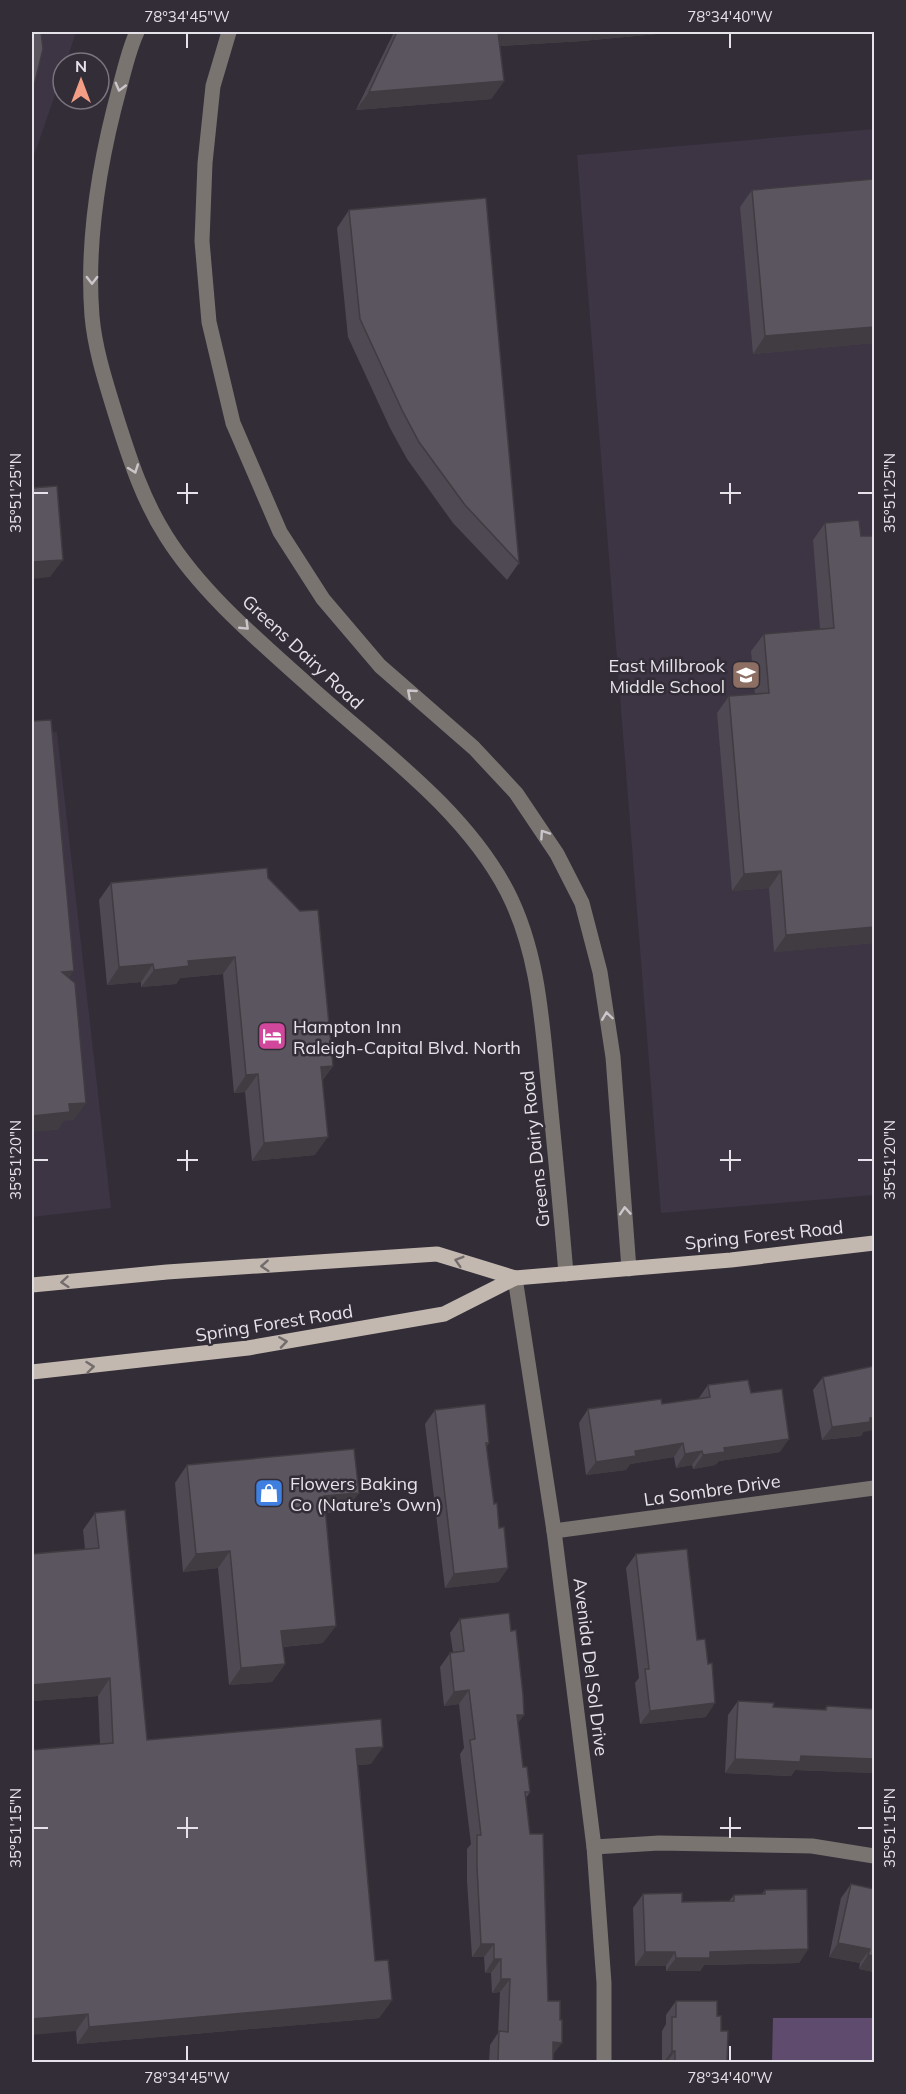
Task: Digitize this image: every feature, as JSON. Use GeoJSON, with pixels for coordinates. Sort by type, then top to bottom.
{"type":"FeatureCollection","features":[{"type":"Feature","properties":{"kind":"main road","name":"Spring Forest Road"},"geometry":{"type":"LineString","coordinates":[[32,1285],[178,1271],[437,1254],[515,1278],[731,1260],[874,1243]]}},
{"type":"Feature","properties":{"kind":"main road","name":"Spring Forest Road"},"geometry":{"type":"LineString","coordinates":[[32,1372],[248,1348],[444,1314],[515,1278]]}},
{"type":"Feature","properties":{"kind":"street","name":"Greens Dairy Road"},"geometry":{"type":"LineString","coordinates":[[136,32],[108,135],[96,203],[92,272],[92,317],[101,367],[131,462],[144,496],[166,537],[191,571],[244,626],[431,793],[487,857],[508,894],[528,945],[539,995],[566,1274]]}},
{"type":"Feature","properties":{"kind":"street"},"geometry":{"type":"LineString","coordinates":[[229,32],[213,86],[205,163],[202,241],[209,322],[233,423],[280,532],[324,599],[380,666],[474,748],[516,793],[557,854],[582,903],[600,972],[613,1057],[629,1269]]}},
{"type":"Feature","properties":{"kind":"street","name":"Avenida Del Sol Drive"},"geometry":{"type":"LineString","coordinates":[[515,1278],[554,1531],[594,1847],[604,1983],[604,2062]]}},
{"type":"Feature","properties":{"kind":"street","name":"La Sombre Drive"},"geometry":{"type":"LineString","coordinates":[[554,1531],[874,1488]]}},
{"type":"Feature","properties":{"kind":"street"},"geometry":{"type":"LineString","coordinates":[[594,1847],[659,1843],[812,1846],[874,1856]]}},
{"type":"Feature","properties":{"kind":"shaded area"},"geometry":{"type":"Polygon","coordinates":[[[32,32],[76,32],[70,51],[51,51],[51,106],[35,153],[32,153],[32,32]]]}},
{"type":"Feature","properties":{"kind":"shaded area","name":"East Millbrook Middle School"},"geometry":{"type":"Polygon","coordinates":[[[874,129],[874,1195],[661,1213],[577,155],[874,129]]]}},
{"type":"Feature","properties":{"kind":"shaded area"},"geometry":{"type":"Polygon","coordinates":[[[57,732],[111,1208],[32,1217],[32,734],[57,732]]]}},
{"type":"Feature","properties":{"kind":"shaded area"},"geometry":{"type":"Polygon","coordinates":[[[773,2018],[874,2018],[874,2062],[772,2062],[773,2018]]]}},
{"type":"Feature","properties":{"kind":"building"},"geometry":{"type":"Polygon","coordinates":[[[32,32],[41,32],[43,49],[32,94],[32,32]]]}},
{"type":"Feature","properties":{"kind":"building"},"geometry":{"type":"Polygon","coordinates":[[[397,32],[498,32],[504,81],[369,92],[397,32]]]}},
{"type":"Feature","properties":{"kind":"building"},"geometry":{"type":"Polygon","coordinates":[[[874,179],[874,327],[765,336],[752,190],[874,179]]]}},
{"type":"Feature","properties":{"kind":"building"},"geometry":{"type":"Polygon","coordinates":[[[486,198],[519,563],[465,505],[419,442],[402,410],[360,319],[349,210],[486,198]]]}},
{"type":"Feature","properties":{"kind":"building"},"geometry":{"type":"Polygon","coordinates":[[[57,486],[63,560],[32,562],[32,488],[57,486]]]}},
{"type":"Feature","properties":{"kind":"building"},"geometry":{"type":"Polygon","coordinates":[[[859,520],[861,536],[874,536],[874,927],[786,935],[781,871],[744,874],[729,696],[769,693],[764,634],[834,628],[825,523],[859,520]]]}},
{"type":"Feature","properties":{"kind":"building"},"geometry":{"type":"Polygon","coordinates":[[[51,720],[74,971],[62,972],[75,983],[86,1103],[69,1104],[70,1112],[32,1116],[32,721],[51,720]]]}},
{"type":"Feature","properties":{"kind":"building","name":"Hampton Inn Raleigh-Capital Blvd. North"},"geometry":{"type":"Polygon","coordinates":[[[267,868],[268,878],[300,911],[318,910],[333,1066],[321,1067],[328,1137],[264,1143],[258,1074],[246,1075],[235,957],[188,961],[189,966],[154,970],[153,964],[119,967],[111,883],[267,868]]]}},
{"type":"Feature","properties":{"kind":"building"},"geometry":{"type":"Polygon","coordinates":[[[874,1366],[874,1418],[870,1418],[870,1422],[832,1427],[823,1377],[874,1366]]]}},
{"type":"Feature","properties":{"kind":"building"},"geometry":{"type":"Polygon","coordinates":[[[748,1380],[751,1393],[782,1389],[789,1439],[724,1448],[725,1452],[703,1455],[702,1451],[685,1454],[683,1443],[635,1451],[636,1456],[596,1462],[588,1409],[661,1399],[662,1404],[710,1397],[708,1385],[748,1380]]]}},
{"type":"Feature","properties":{"kind":"building"},"geometry":{"type":"Polygon","coordinates":[[[485,1404],[489,1443],[486,1443],[494,1504],[497,1503],[499,1528],[504,1527],[508,1568],[454,1574],[435,1410],[485,1404]]]}},
{"type":"Feature","properties":{"kind":"building"},"geometry":{"type":"Polygon","coordinates":[[[354,1449],[359,1493],[324,1496],[336,1626],[281,1631],[285,1664],[241,1668],[230,1551],[196,1554],[187,1465],[354,1449]]]}},
{"type":"Feature","properties":{"kind":"building"},"geometry":{"type":"Polygon","coordinates":[[[125,1510],[147,1740],[381,1719],[383,1747],[356,1749],[375,1961],[388,1960],[392,2000],[89,2027],[88,2014],[32,2019],[32,1750],[113,1743],[110,1678],[32,1685],[32,1554],[99,1548],[95,1513],[125,1510]]]}},
{"type":"Feature","properties":{"kind":"building"},"geometry":{"type":"Polygon","coordinates":[[[687,1549],[697,1640],[705,1639],[708,1664],[712,1663],[715,1703],[650,1711],[645,1669],[649,1669],[636,1554],[687,1549]]]}},
{"type":"Feature","properties":{"kind":"building"},"geometry":{"type":"Polygon","coordinates":[[[509,1613],[511,1631],[516,1630],[523,1695],[524,1715],[517,1715],[523,1767],[527,1767],[530,1792],[525,1792],[530,1834],[543,1834],[548,2001],[560,2001],[560,2020],[562,2020],[562,2043],[553,2042],[553,2062],[498,2062],[499,2031],[508,2032],[510,1979],[501,1979],[501,1959],[494,1959],[494,1944],[481,1944],[477,1835],[481,1835],[470,1740],[475,1739],[469,1690],[454,1692],[450,1653],[464,1651],[460,1619],[509,1613]]]}},
{"type":"Feature","properties":{"kind":"building"},"geometry":{"type":"Polygon","coordinates":[[[738,1701],[774,1703],[773,1707],[826,1710],[827,1706],[874,1709],[874,1759],[801,1756],[800,1762],[735,1759],[738,1701]]]}},
{"type":"Feature","properties":{"kind":"building"},"geometry":{"type":"Polygon","coordinates":[[[851,1884],[874,1889],[874,1956],[868,1955],[870,1949],[838,1943],[851,1884]]]}},
{"type":"Feature","properties":{"kind":"building"},"geometry":{"type":"Polygon","coordinates":[[[807,1889],[808,1949],[710,1952],[710,1958],[676,1958],[675,1952],[645,1952],[643,1894],[682,1893],[682,1902],[734,1901],[734,1895],[765,1894],[765,1890],[807,1889]]]}},
{"type":"Feature","properties":{"kind":"building"},"geometry":{"type":"Polygon","coordinates":[[[676,2001],[717,2001],[717,2016],[721,2016],[721,2031],[728,2031],[727,2062],[675,2062],[675,2051],[672,2051],[672,2017],[676,2017],[676,2001]]]}},
{"type":"Feature","properties":{"kind":"place","name":"East Millbrook Middle School"},"geometry":{"type":"Point","coordinates":[746,675]}},
{"type":"Feature","properties":{"kind":"place","name":"Hampton Inn Raleigh-Capital Blvd. North"},"geometry":{"type":"Point","coordinates":[272,1036]}},
{"type":"Feature","properties":{"kind":"place","name":"Flowers Baking Co (Nature’s Own)"},"geometry":{"type":"Point","coordinates":[269,1493]}}]}
